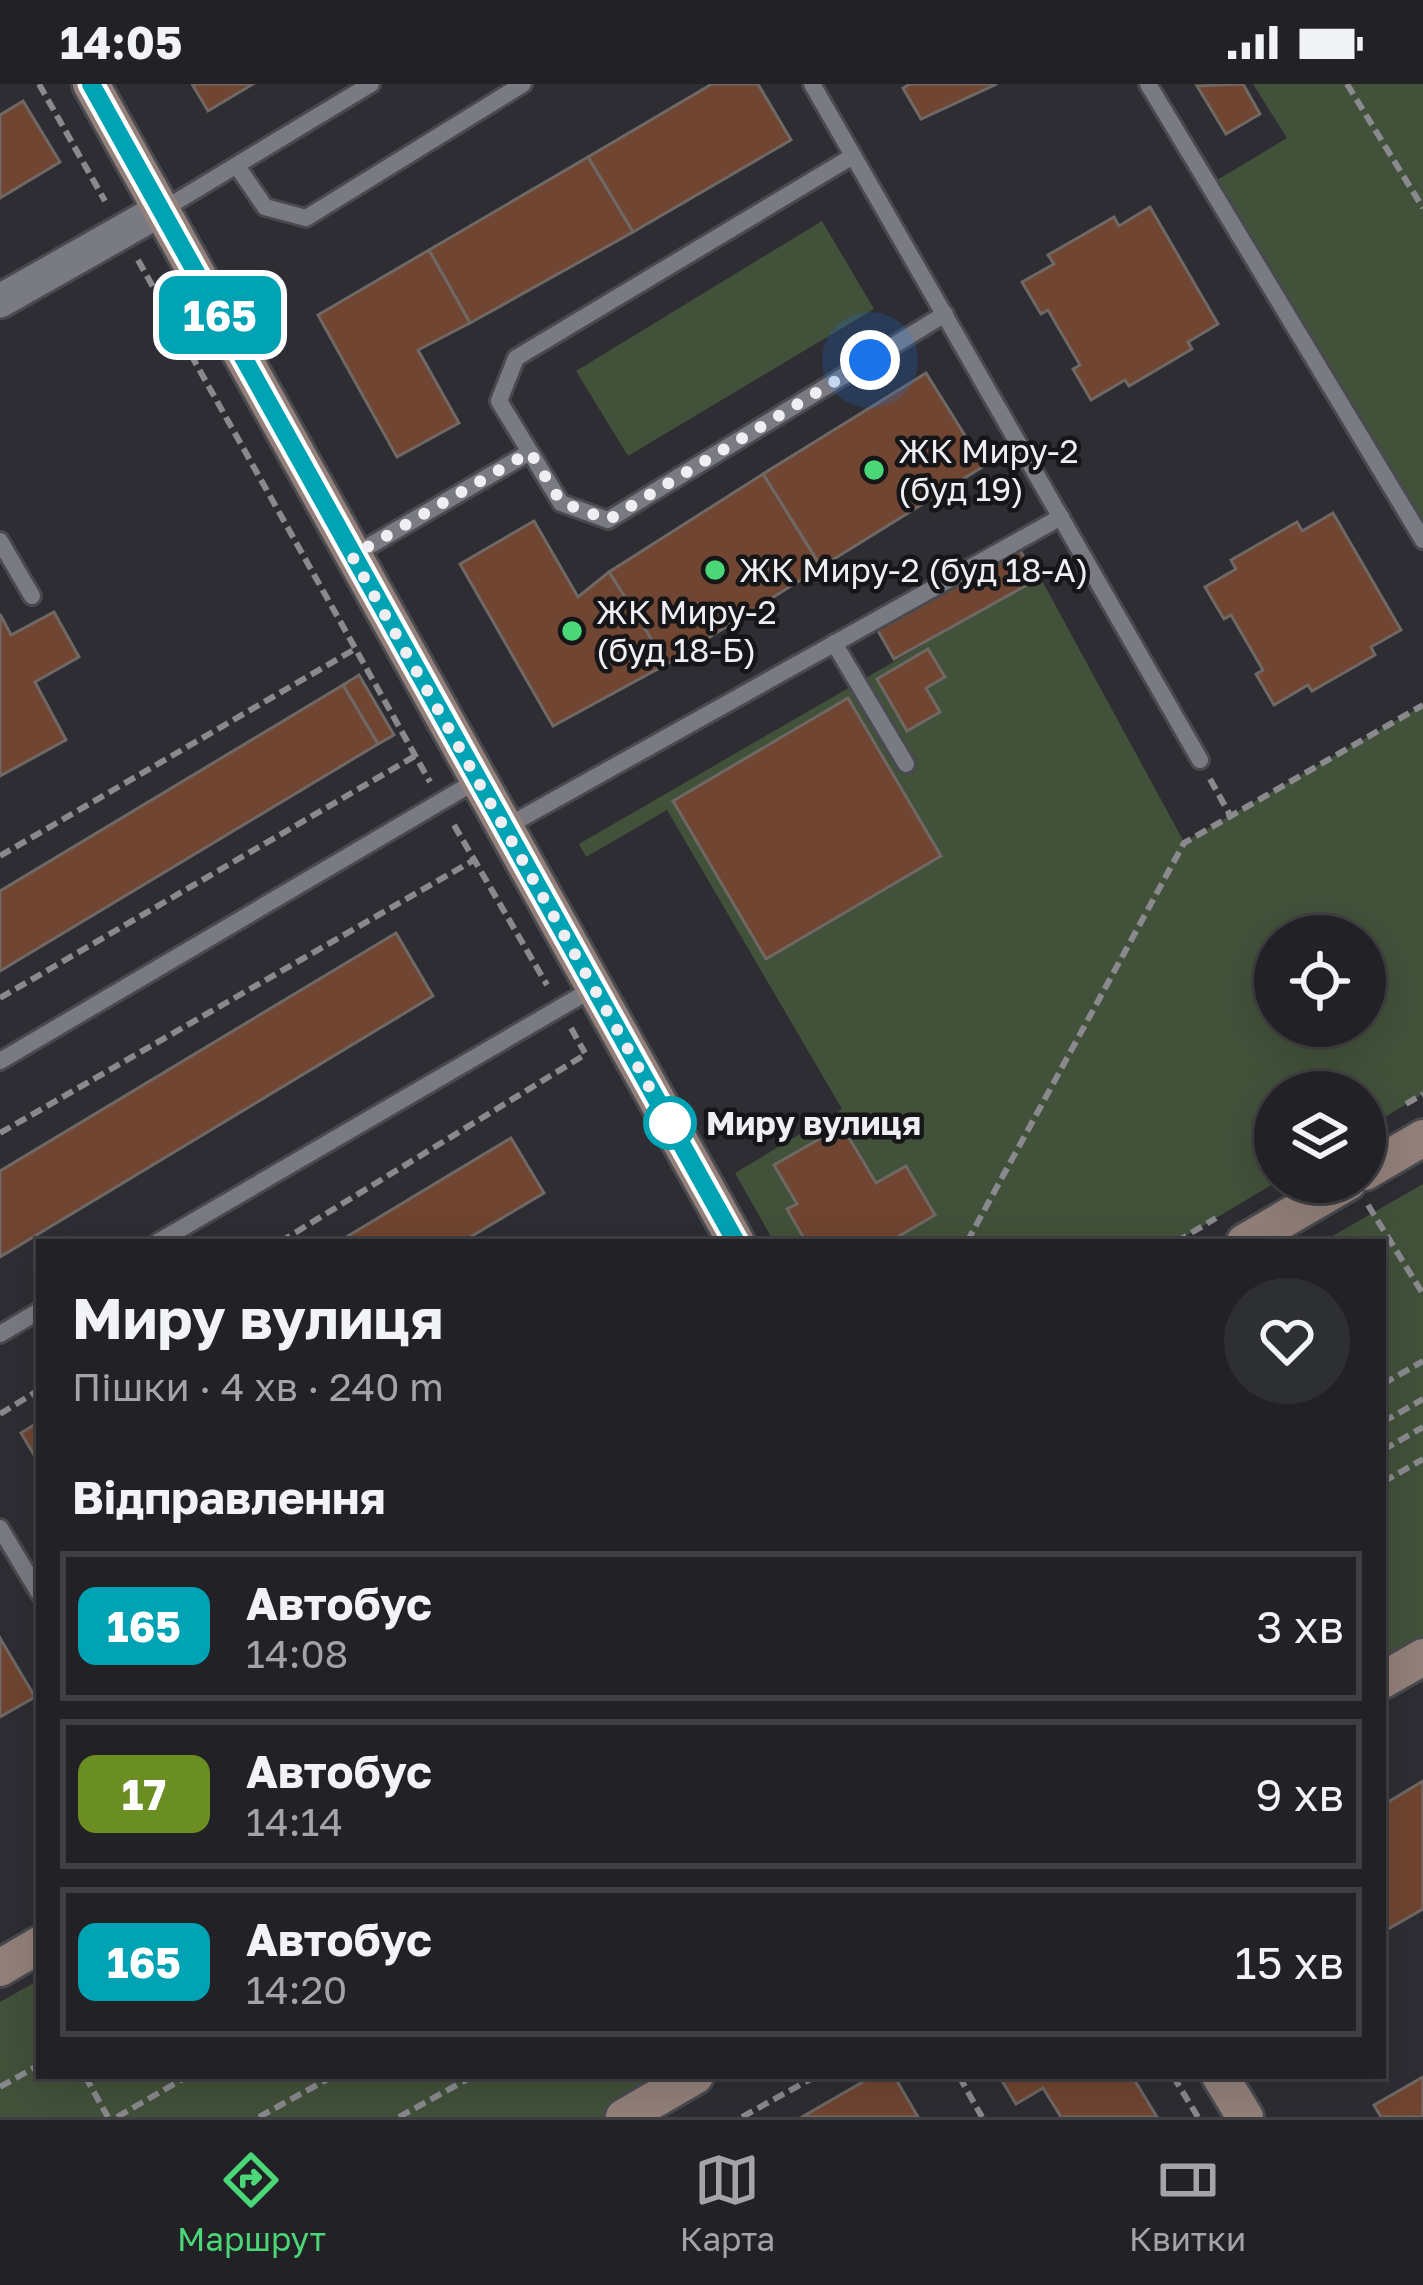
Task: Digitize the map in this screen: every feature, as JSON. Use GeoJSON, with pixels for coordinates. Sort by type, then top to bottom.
{"type":"FeatureCollection","features":[{"type":"Feature","properties":{"kind":"street"},"geometry":{"type":"LineString","coordinates":[[91,84],[734,1239]]}},
{"type":"Feature","properties":{"kind":"street"},"geometry":{"type":"LineString","coordinates":[[0,301],[163,209]]}},
{"type":"Feature","properties":{"kind":"street"},"geometry":{"type":"LineString","coordinates":[[1386,1165],[1423,1138]]}},
{"type":"Feature","properties":{"kind":"street"},"geometry":{"type":"LineString","coordinates":[[1251,1239],[1323,1203]]}},
{"type":"Feature","properties":{"kind":"street"},"geometry":{"type":"LineString","coordinates":[[1386,1678],[1423,1657]]}},
{"type":"Feature","properties":{"kind":"street"},"geometry":{"type":"LineString","coordinates":[[0,1968],[36,1947]]}},
{"type":"Feature","properties":{"kind":"street"},"geometry":{"type":"LineString","coordinates":[[624,2117],[690,2079]]}},
{"type":"Feature","properties":{"kind":"street"},"geometry":{"type":"LineString","coordinates":[[1222,2079],[1245,2117]]}},
{"type":"Feature","properties":{"kind":"lane"},"geometry":{"type":"LineString","coordinates":[[163,209],[370,84]]}},
{"type":"Feature","properties":{"kind":"lane"},"geometry":{"type":"LineString","coordinates":[[237,166],[265,207],[306,218],[523,84]]}},
{"type":"Feature","properties":{"kind":"lane"},"geometry":{"type":"LineString","coordinates":[[812,84],[1200,760]]}},
{"type":"Feature","properties":{"kind":"lane"},"geometry":{"type":"LineString","coordinates":[[1148,84],[1423,540]]}},
{"type":"Feature","properties":{"kind":"lane"},"geometry":{"type":"LineString","coordinates":[[853,156],[516,358],[499,401],[561,502],[608,520],[945,314]]}},
{"type":"Feature","properties":{"kind":"lane"},"geometry":{"type":"LineString","coordinates":[[352,556],[530,452]]}},
{"type":"Feature","properties":{"kind":"lane"},"geometry":{"type":"LineString","coordinates":[[503,828],[1060,517]]}},
{"type":"Feature","properties":{"kind":"lane"},"geometry":{"type":"LineString","coordinates":[[0,541],[32,596]]}},
{"type":"Feature","properties":{"kind":"lane"},"geometry":{"type":"LineString","coordinates":[[835,643],[906,764]]}},
{"type":"Feature","properties":{"kind":"lane"},"geometry":{"type":"LineString","coordinates":[[0,1060],[476,781]]}},
{"type":"Feature","properties":{"kind":"lane"},"geometry":{"type":"LineString","coordinates":[[163,1239],[595,987]]}},
{"type":"Feature","properties":{"kind":"lane"},"geometry":{"type":"LineString","coordinates":[[0,1334],[36,1313]]}},
{"type":"Feature","properties":{"kind":"lane"},"geometry":{"type":"LineString","coordinates":[[0,1528],[36,1588]]}},
{"type":"Feature","properties":{"kind":"path"},"geometry":{"type":"LineString","coordinates":[[39,84],[586,1054],[285,1239]]}},
{"type":"Feature","properties":{"kind":"path"},"geometry":{"type":"LineString","coordinates":[[1347,84],[1423,208]]}},
{"type":"Feature","properties":{"kind":"path"},"geometry":{"type":"LineString","coordinates":[[0,856],[356,649]]}},
{"type":"Feature","properties":{"kind":"path"},"geometry":{"type":"LineString","coordinates":[[970,1239],[1184,843],[1423,705]]}},
{"type":"Feature","properties":{"kind":"path"},"geometry":{"type":"LineString","coordinates":[[0,998],[415,756]]}},
{"type":"Feature","properties":{"kind":"path"},"geometry":{"type":"LineString","coordinates":[[1200,760],[1231,815]]}},
{"type":"Feature","properties":{"kind":"path"},"geometry":{"type":"LineString","coordinates":[[0,1133],[474,860]]}},
{"type":"Feature","properties":{"kind":"path"},"geometry":{"type":"LineString","coordinates":[[1370,1203],[1423,1294]]}},
{"type":"Feature","properties":{"kind":"path"},"geometry":{"type":"LineString","coordinates":[[1386,1382],[1423,1360]]}},
{"type":"Feature","properties":{"kind":"path"},"geometry":{"type":"LineString","coordinates":[[0,1414],[36,1392]]}},
{"type":"Feature","properties":{"kind":"path"},"geometry":{"type":"LineString","coordinates":[[1386,1420],[1423,1400]]}},
{"type":"Feature","properties":{"kind":"path"},"geometry":{"type":"LineString","coordinates":[[1386,1448],[1423,1427]]}},
{"type":"Feature","properties":{"kind":"path"},"geometry":{"type":"LineString","coordinates":[[1386,1481],[1423,1460]]}},
{"type":"Feature","properties":{"kind":"path"},"geometry":{"type":"LineString","coordinates":[[0,2087],[36,2067]]}},
{"type":"Feature","properties":{"kind":"path"},"geometry":{"type":"LineString","coordinates":[[87,2079],[108,2117]]}},
{"type":"Feature","properties":{"kind":"path"},"geometry":{"type":"LineString","coordinates":[[117,2117],[183,2079]]}},
{"type":"Feature","properties":{"kind":"path"},"geometry":{"type":"LineString","coordinates":[[259,2117],[328,2079]]}},
{"type":"Feature","properties":{"kind":"path"},"geometry":{"type":"LineString","coordinates":[[399,2117],[467,2079]]}},
{"type":"Feature","properties":{"kind":"path"},"geometry":{"type":"LineString","coordinates":[[742,2117],[811,2079]]}},
{"type":"Feature","properties":{"kind":"path"},"geometry":{"type":"LineString","coordinates":[[960,2079],[982,2117]]}},
{"type":"Feature","properties":{"kind":"path"},"geometry":{"type":"LineString","coordinates":[[1175,2079],[1198,2117]]}},
{"type":"Feature","properties":{"kind":"green space"},"geometry":{"type":"Polygon","coordinates":[[[1253,84],[1423,84],[1423,540],[1209,185],[1287,138],[1253,84]]]}},
{"type":"Feature","properties":{"kind":"green space"},"geometry":{"type":"Polygon","coordinates":[[[822,221],[874,309],[628,456],[576,371],[822,221]]]}},
{"type":"Feature","properties":{"kind":"green space"},"geometry":{"type":"Polygon","coordinates":[[[1040,577],[1184,842],[1423,705],[1423,1094],[1386,1116],[1386,1071],[1254,1071],[1254,1195],[1181,1239],[894,1239],[934,1215],[876,1183],[842,1126],[775,1165],[797,1204],[787,1210],[804,1239],[772,1239],[735,1173],[842,1109],[667,810],[586,857],[579,844],[1040,577]],[[847,699],[673,801],[767,958],[941,856],[847,699]]]}},
{"type":"Feature","properties":{"kind":"green space"},"geometry":{"type":"Polygon","coordinates":[[[1423,1184],[1423,1669],[1386,1691],[1386,1239],[1327,1239],[1423,1184]]]}},
{"type":"Feature","properties":{"kind":"green space"},"geometry":{"type":"Polygon","coordinates":[[[36,1982],[36,2079],[718,2079],[650,2117],[0,2117],[0,2002],[36,1982]]]}},
{"type":"Feature","properties":{"kind":"building"},"geometry":{"type":"Polygon","coordinates":[[[192,84],[253,84],[208,111],[192,84]]]}},
{"type":"Feature","properties":{"kind":"building"},"geometry":{"type":"Polygon","coordinates":[[[712,84],[758,84],[791,140],[633,232],[588,157],[712,84]]]}},
{"type":"Feature","properties":{"kind":"building"},"geometry":{"type":"Polygon","coordinates":[[[910,84],[997,84],[921,119],[903,88],[910,84]]]}},
{"type":"Feature","properties":{"kind":"building"},"geometry":{"type":"Polygon","coordinates":[[[1243,84],[1260,114],[1226,134],[1197,86],[1243,84]]]}},
{"type":"Feature","properties":{"kind":"building"},"geometry":{"type":"Polygon","coordinates":[[[23,101],[60,162],[0,198],[0,115],[23,101]]]}},
{"type":"Feature","properties":{"kind":"building"},"geometry":{"type":"Polygon","coordinates":[[[588,157],[633,232],[470,323],[429,250],[588,157]]]}},
{"type":"Feature","properties":{"kind":"building"},"geometry":{"type":"Polygon","coordinates":[[[1150,207],[1218,324],[1188,342],[1192,349],[1129,386],[1125,380],[1091,400],[1073,369],[1080,365],[1048,310],[1041,314],[1022,282],[1054,264],[1048,255],[1114,217],[1119,226],[1150,207]]]}},
{"type":"Feature","properties":{"kind":"building"},"geometry":{"type":"Polygon","coordinates":[[[429,250],[470,323],[418,350],[459,423],[397,457],[318,315],[429,250]]]}},
{"type":"Feature","properties":{"kind":"building","name":"ЖК Миру-2 (буд 19)"},"geometry":{"type":"Polygon","coordinates":[[[926,373],[984,466],[821,567],[763,474],[926,373]]]}},
{"type":"Feature","properties":{"kind":"building","name":"ЖК Миру-2 (буд 18-А)"},"geometry":{"type":"Polygon","coordinates":[[[763,474],[821,567],[667,664],[609,572],[763,474]]]}},
{"type":"Feature","properties":{"kind":"building"},"geometry":{"type":"Polygon","coordinates":[[[1333,513],[1401,630],[1371,647],[1375,655],[1312,691],[1308,685],[1274,705],[1256,674],[1263,670],[1231,615],[1224,619],[1205,587],[1236,569],[1231,560],[1297,522],[1302,531],[1333,513]]]}},
{"type":"Feature","properties":{"kind":"building","name":"ЖК Миру-2 (буд 18-Б)"},"geometry":{"type":"Polygon","coordinates":[[[534,521],[578,597],[609,572],[667,664],[553,726],[460,564],[534,521]]]}},
{"type":"Feature","properties":{"kind":"building"},"geometry":{"type":"Polygon","coordinates":[[[1020,550],[1036,580],[894,659],[877,629],[1020,550]]]}},
{"type":"Feature","properties":{"kind":"building"},"geometry":{"type":"Polygon","coordinates":[[[54,612],[79,657],[35,682],[66,740],[0,776],[0,614],[11,635],[54,612]]]}},
{"type":"Feature","properties":{"kind":"building"},"geometry":{"type":"Polygon","coordinates":[[[928,649],[945,677],[926,688],[940,712],[907,731],[877,679],[928,649]]]}},
{"type":"Feature","properties":{"kind":"building"},"geometry":{"type":"Polygon","coordinates":[[[359,675],[394,735],[378,744],[343,685],[359,675]]]}},
{"type":"Feature","properties":{"kind":"building"},"geometry":{"type":"Polygon","coordinates":[[[343,685],[378,744],[0,971],[0,891],[343,685]]]}},
{"type":"Feature","properties":{"kind":"building"},"geometry":{"type":"Polygon","coordinates":[[[848,698],[941,856],[766,959],[673,801],[848,698]]]}},
{"type":"Feature","properties":{"kind":"building"},"geometry":{"type":"Polygon","coordinates":[[[396,933],[433,996],[0,1257],[0,1171],[396,933]]]}},
{"type":"Feature","properties":{"kind":"building"},"geometry":{"type":"Polygon","coordinates":[[[842,1126],[876,1183],[906,1166],[935,1215],[894,1239],[804,1239],[787,1209],[797,1204],[774,1165],[842,1126]]]}},
{"type":"Feature","properties":{"kind":"building"},"geometry":{"type":"Polygon","coordinates":[[[511,1138],[544,1193],[467,1239],[343,1239],[511,1138]]]}},
{"type":"Feature","properties":{"kind":"building"},"geometry":{"type":"Polygon","coordinates":[[[36,1424],[36,1458],[21,1433],[36,1424]]]}},
{"type":"Feature","properties":{"kind":"building"},"geometry":{"type":"Polygon","coordinates":[[[0,1638],[35,1697],[0,1717],[0,1638]]]}},
{"type":"Feature","properties":{"kind":"building"},"geometry":{"type":"Polygon","coordinates":[[[1423,1781],[1423,1909],[1386,1930],[1386,1803],[1423,1781]]]}},
{"type":"Feature","properties":{"kind":"building"},"geometry":{"type":"Polygon","coordinates":[[[1423,2077],[1423,2117],[1381,2117],[1374,2105],[1423,2077]]]}},
{"type":"Feature","properties":{"kind":"building"},"geometry":{"type":"Polygon","coordinates":[[[868,2079],[896,2079],[918,2117],[802,2117],[868,2079]]]}},
{"type":"Feature","properties":{"kind":"building"},"geometry":{"type":"Polygon","coordinates":[[[1001,2079],[1134,2079],[1157,2117],[1061,2117],[1043,2088],[1016,2104],[1001,2079]]]}},
{"type":"Feature","properties":{"kind":"bus line","name":"165"},"geometry":{"type":"LineString","coordinates":[[91,84],[734,1239]]}},
{"type":"Feature","properties":{"kind":"place","name":"ЖК Миру-2 (буд 19)"},"geometry":{"type":"Point","coordinates":[874,470]}},
{"type":"Feature","properties":{"kind":"place","name":"ЖК Миру-2 (буд 18-А)"},"geometry":{"type":"Point","coordinates":[715,570]}},
{"type":"Feature","properties":{"kind":"place","name":"ЖК Миру-2 (буд 18-Б)"},"geometry":{"type":"Point","coordinates":[572,631]}},
{"type":"Feature","properties":{"kind":"place","name":"Миру вулиця"},"geometry":{"type":"Point","coordinates":[670,1123]}},
{"type":"Feature","properties":{"kind":"route"},"geometry":{"type":"LineString","coordinates":[[670,1123],[675,1133],[352,556],[530,452],[561,502],[608,520],[870,360]]}}]}
